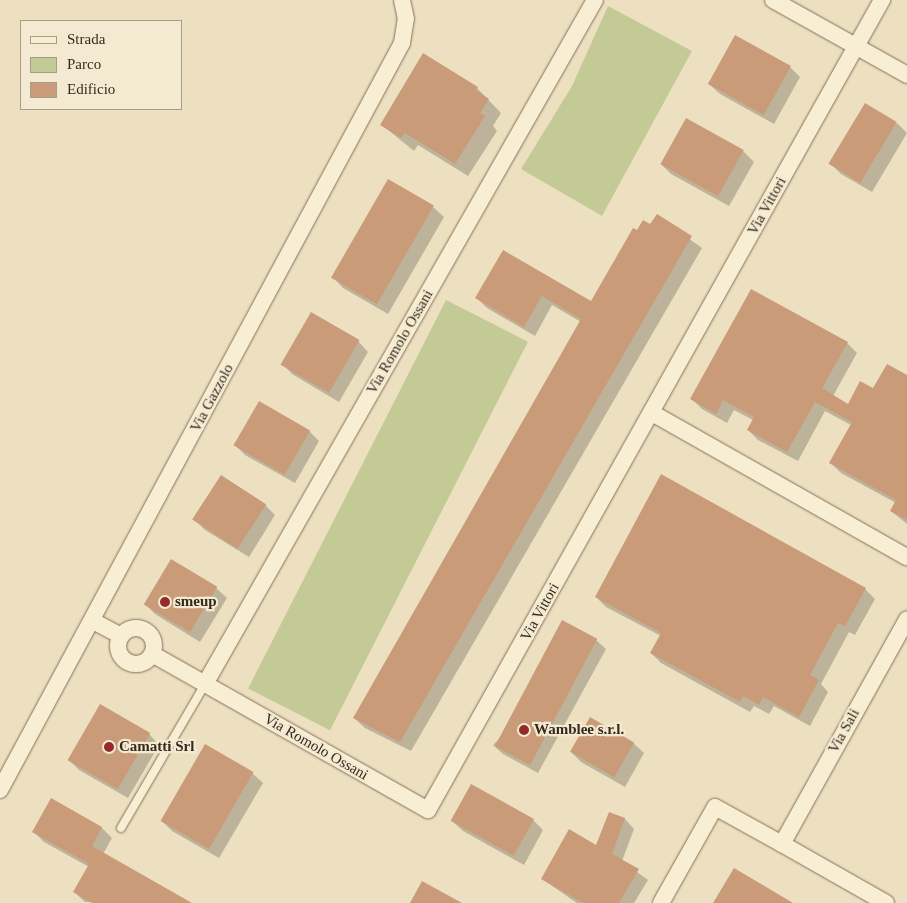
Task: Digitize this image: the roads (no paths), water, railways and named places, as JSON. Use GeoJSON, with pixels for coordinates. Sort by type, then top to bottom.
{"type":"FeatureCollection","features":[{"type":"Feature","properties":{"kind":"street","name":"Via Gazzolo"},"geometry":{"type":"LineString","coordinates":[[0,790],[93,621],[402,43],[406,19],[402,0]]}},
{"type":"Feature","properties":{"kind":"street","name":"Via Romolo Ossani"},"geometry":{"type":"LineString","coordinates":[[205,684],[595,0]]}},
{"type":"Feature","properties":{"kind":"street"},"geometry":{"type":"LineString","coordinates":[[773,0],[907,75]]}},
{"type":"Feature","properties":{"kind":"street","name":"Via Vittori"},"geometry":{"type":"LineString","coordinates":[[428,810],[882,0]]}},
{"type":"Feature","properties":{"kind":"street"},"geometry":{"type":"LineString","coordinates":[[652,413],[907,557]]}},
{"type":"Feature","properties":{"kind":"street","name":"Via Sali"},"geometry":{"type":"LineString","coordinates":[[782,844],[907,619]]}},
{"type":"Feature","properties":{"kind":"street"},"geometry":{"type":"LineString","coordinates":[[93,621],[121,636]]}},
{"type":"Feature","properties":{"kind":"street"},"geometry":{"type":"LineString","coordinates":[[136,629],[147,633],[153,643],[152,654],[144,662],[127,662],[118,648],[121,636],[136,629]]}},
{"type":"Feature","properties":{"kind":"street","name":"Via Romolo Ossani"},"geometry":{"type":"LineString","coordinates":[[152,654],[428,810]]}},
{"type":"Feature","properties":{"kind":"street"},"geometry":{"type":"LineString","coordinates":[[661,903],[715,807],[886,903]]}},
{"type":"Feature","properties":{"kind":"lane"},"geometry":{"type":"LineString","coordinates":[[121,828],[205,684]]}},
{"type":"Feature","properties":{"kind":"place","name":"smeup"},"geometry":{"type":"Point","coordinates":[165,602]}},
{"type":"Feature","properties":{"kind":"place","name":"Wamblee s.r.l."},"geometry":{"type":"Point","coordinates":[524,730]}},
{"type":"Feature","properties":{"kind":"place","name":"Camatti Srl"},"geometry":{"type":"Point","coordinates":[109,747]}}]}
